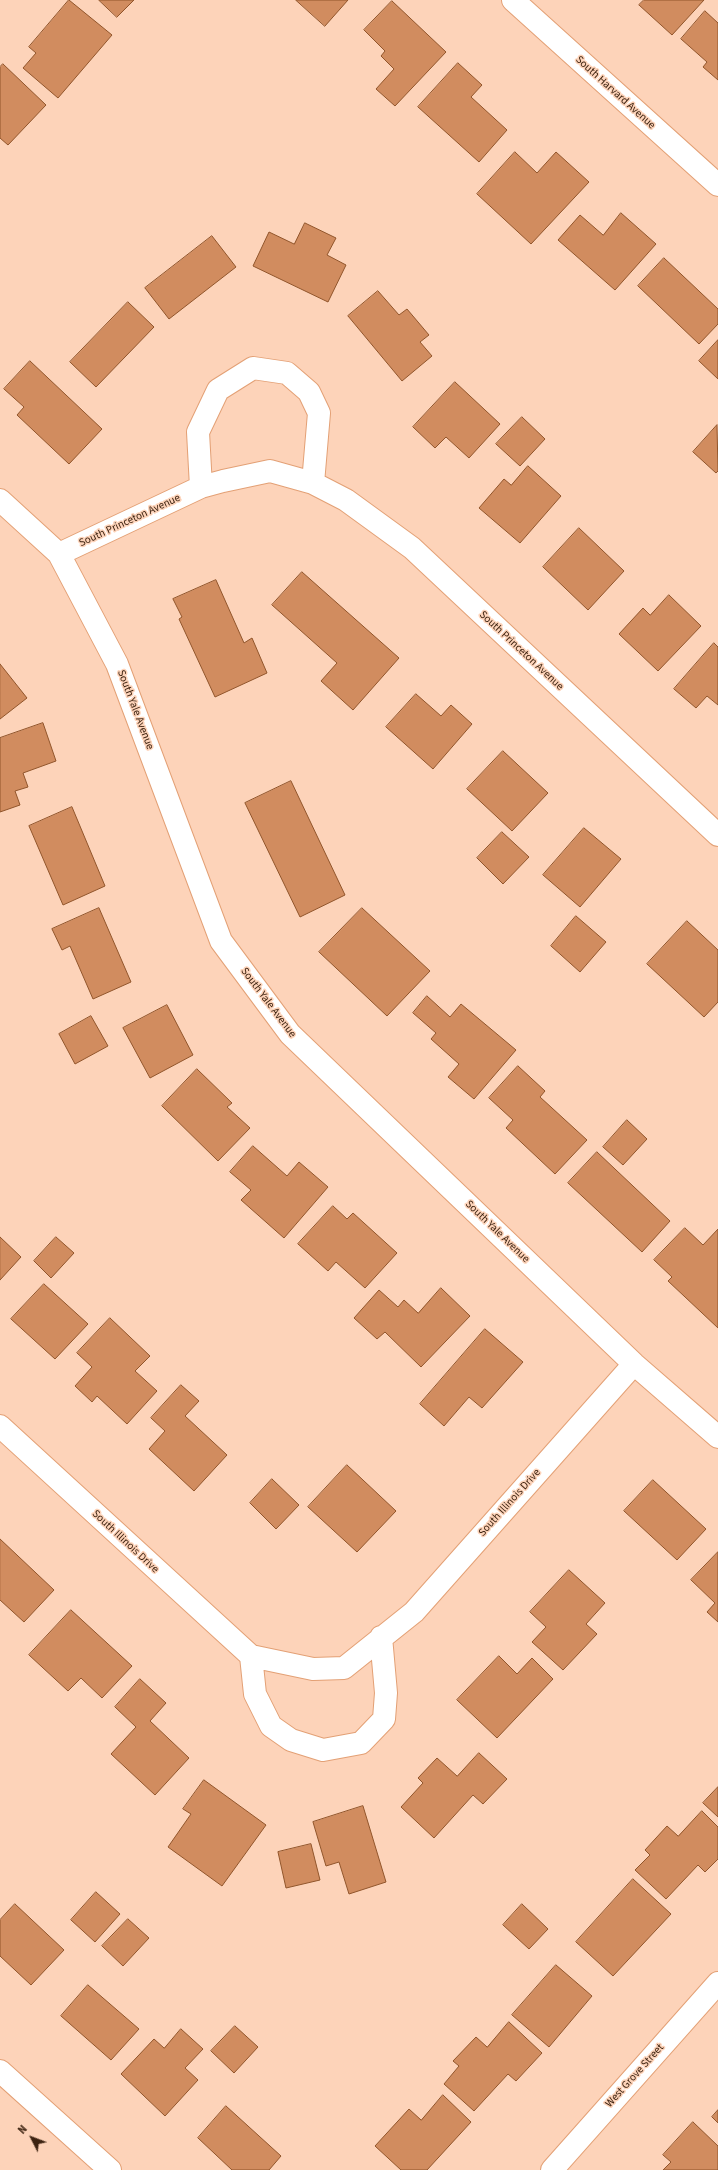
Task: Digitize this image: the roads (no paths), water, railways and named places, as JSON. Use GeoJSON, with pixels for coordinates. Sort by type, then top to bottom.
{"type":"FeatureCollection","features":[{"type":"Feature","properties":{"kind":"street","name":"South Harvard Avenue"},"geometry":{"type":"LineString","coordinates":[[513,0],[718,185]]}},
{"type":"Feature","properties":{"kind":"street"},"geometry":{"type":"LineString","coordinates":[[201,487],[198,432],[218,390],[253,368],[287,373],[309,392],[319,413],[313,483]]}},
{"type":"Feature","properties":{"kind":"street","name":"South Princeton Avenue"},"geometry":{"type":"LineString","coordinates":[[59,554],[201,487],[270,472],[313,483],[346,500],[412,548],[718,835]]}},
{"type":"Feature","properties":{"kind":"street","name":"South Yale Avenue"},"geometry":{"type":"LineString","coordinates":[[0,500],[59,554],[117,664],[222,941],[290,1034],[634,1364],[718,1436]]}},
{"type":"Feature","properties":{"kind":"street","name":"South Illinois Drive"},"geometry":{"type":"LineString","coordinates":[[0,1426],[251,1656],[313,1669],[344,1668],[414,1612],[634,1364]]}},
{"type":"Feature","properties":{"kind":"street"},"geometry":{"type":"LineString","coordinates":[[251,1656],[255,1694],[271,1726],[291,1740],[323,1750],[361,1743],[384,1719],[386,1693],[382,1637]]}},
{"type":"Feature","properties":{"kind":"street","name":"West Grove Street"},"geometry":{"type":"LineString","coordinates":[[552,2170],[718,1983]]}},
{"type":"Feature","properties":{"kind":"street"},"geometry":{"type":"LineString","coordinates":[[0,2071],[110,2170]]}}]}
